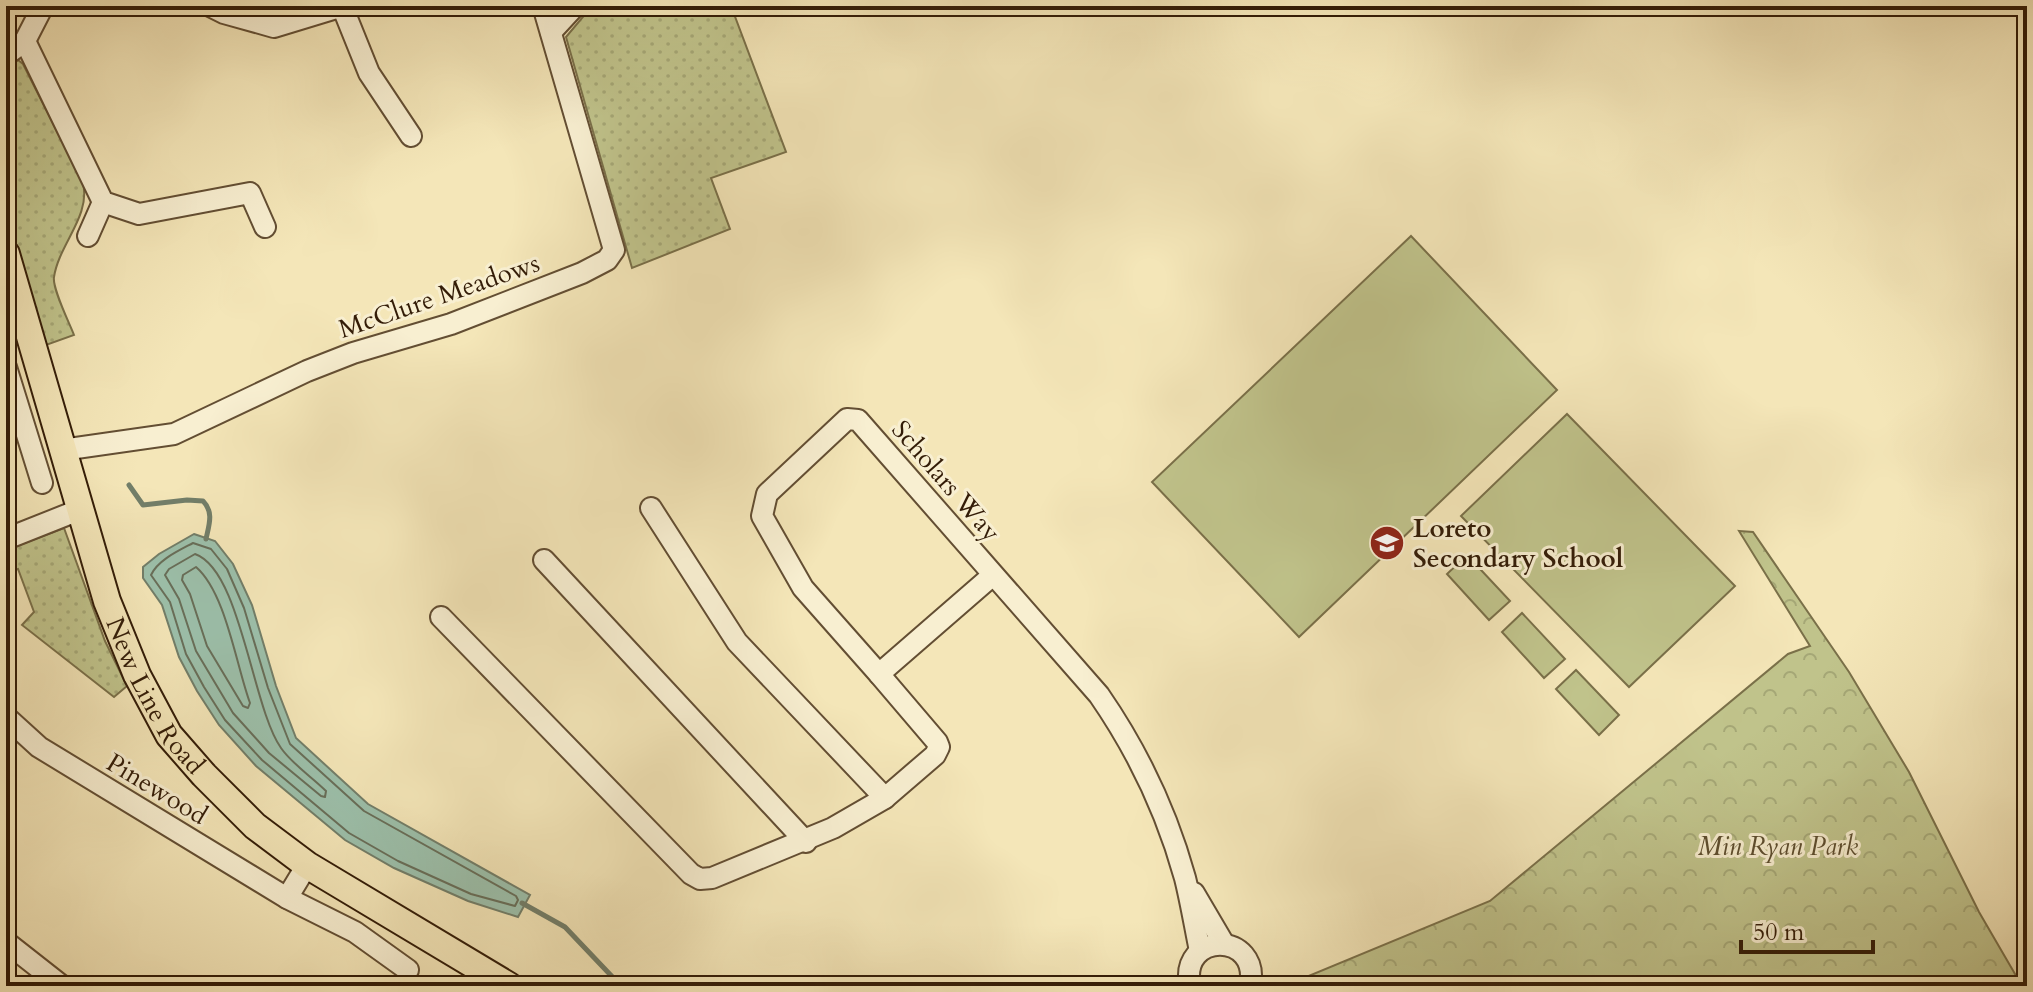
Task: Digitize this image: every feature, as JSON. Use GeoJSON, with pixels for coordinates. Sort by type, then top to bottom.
{"type":"FeatureCollection","features":[{"type":"Feature","properties":{"kind":"main road","name":"New Line Road"},"geometry":{"type":"LineString","coordinates":[[7,262],[107,601],[137,675],[169,735],[255,826],[307,865],[509,986]]}},
{"type":"Feature","properties":{"kind":"street"},"geometry":{"type":"LineString","coordinates":[[6,55],[25,41],[43,6]]}},
{"type":"Feature","properties":{"kind":"street"},"geometry":{"type":"LineString","coordinates":[[210,6],[274,27],[342,6],[369,73],[411,136]]}},
{"type":"Feature","properties":{"kind":"street","name":"McClure Meadows"},"geometry":{"type":"LineString","coordinates":[[62,450],[174,434],[307,371],[353,353],[451,324],[582,273],[607,260],[614,250],[543,6]]}},
{"type":"Feature","properties":{"kind":"street"},"geometry":{"type":"LineString","coordinates":[[551,32],[575,6]]}},
{"type":"Feature","properties":{"kind":"street"},"geometry":{"type":"LineString","coordinates":[[25,41],[103,202],[139,214],[250,193],[265,227]]}},
{"type":"Feature","properties":{"kind":"street"},"geometry":{"type":"LineString","coordinates":[[88,236],[103,202]]}},
{"type":"Feature","properties":{"kind":"street"},"geometry":{"type":"LineString","coordinates":[[6,367],[42,483]]}},
{"type":"Feature","properties":{"kind":"street","name":"Scholars Way"},"geometry":{"type":"LineString","coordinates":[[441,617],[691,874],[700,879],[712,878],[806,842],[885,798],[935,755],[939,747],[803,588],[762,516],[767,494],[847,419],[858,420],[993,575],[879,674]]}},
{"type":"Feature","properties":{"kind":"street"},"geometry":{"type":"LineString","coordinates":[[651,508],[737,642],[885,798]]}},
{"type":"Feature","properties":{"kind":"street"},"geometry":{"type":"LineString","coordinates":[[6,539],[79,510]]}},
{"type":"Feature","properties":{"kind":"street"},"geometry":{"type":"LineString","coordinates":[[544,560],[806,842]]}},
{"type":"Feature","properties":{"kind":"street"},"geometry":{"type":"LineString","coordinates":[[993,575],[1099,695],[1115,719],[1152,788],[1185,877],[1200,951]]}},
{"type":"Feature","properties":{"kind":"street","name":"Pinewood"},"geometry":{"type":"LineString","coordinates":[[6,717],[39,747],[287,898],[355,932],[408,970]]}},
{"type":"Feature","properties":{"kind":"street"},"geometry":{"type":"LineString","coordinates":[[287,898],[307,865]]}},
{"type":"Feature","properties":{"kind":"street"},"geometry":{"type":"LineString","coordinates":[[1185,877],[1224,944]]}},
{"type":"Feature","properties":{"kind":"street"},"geometry":{"type":"LineString","coordinates":[[6,942],[62,986]]}},
{"type":"Feature","properties":{"kind":"street"},"geometry":{"type":"LineString","coordinates":[[1186,983],[1193,958],[1215,944],[1224,944],[1245,956],[1252,974],[1250,986]]}},
{"type":"Feature","properties":{"kind":"green space"},"geometry":{"type":"Polygon","coordinates":[[[592,6],[731,6],[786,152],[711,178],[730,229],[632,268],[566,37],[592,6]]]}},
{"type":"Feature","properties":{"kind":"green space"},"geometry":{"type":"Polygon","coordinates":[[[18,60],[23,64],[83,183],[83,207],[54,277],[58,297],[74,335],[46,345],[6,210],[6,68],[18,60]]]}},
{"type":"Feature","properties":{"kind":"green space"},"geometry":{"type":"Polygon","coordinates":[[[1411,236],[1557,390],[1299,637],[1152,482],[1411,236]]]}},
{"type":"Feature","properties":{"kind":"green space"},"geometry":{"type":"Polygon","coordinates":[[[1567,414],[1735,586],[1629,687],[1461,516],[1567,414]]]}},
{"type":"Feature","properties":{"kind":"green space"},"geometry":{"type":"Polygon","coordinates":[[[64,528],[105,641],[127,686],[114,697],[22,625],[34,612],[18,569],[6,572],[6,550],[64,528]]]}},
{"type":"Feature","properties":{"kind":"green space","name":"Min Ryan Park"},"geometry":{"type":"Polygon","coordinates":[[[1739,531],[1753,532],[1849,672],[1909,772],[1979,912],[2022,986],[1292,986],[1294,982],[1490,901],[1788,654],[1810,646],[1739,531]]]}},
{"type":"Feature","properties":{"kind":"green space"},"geometry":{"type":"Polygon","coordinates":[[[1467,555],[1510,601],[1489,620],[1447,574],[1467,555]]]}},
{"type":"Feature","properties":{"kind":"green space"},"geometry":{"type":"Polygon","coordinates":[[[1522,613],[1565,659],[1544,678],[1502,632],[1522,613]]]}},
{"type":"Feature","properties":{"kind":"green space"},"geometry":{"type":"Polygon","coordinates":[[[1576,670],[1619,715],[1599,735],[1556,689],[1576,670]]]}},
{"type":"Feature","properties":{"kind":"water"},"geometry":{"type":"Polygon","coordinates":[[[194,534],[215,541],[233,564],[252,605],[276,686],[296,738],[368,804],[530,895],[518,917],[468,901],[394,868],[345,840],[256,766],[219,725],[179,657],[162,605],[143,578],[143,567],[194,534]]]}},
{"type":"Feature","properties":{"kind":"waterway"},"geometry":{"type":"LineString","coordinates":[[129,485],[143,505],[203,501],[210,514],[206,539]]}},
{"type":"Feature","properties":{"kind":"waterway"},"geometry":{"type":"LineString","coordinates":[[522,903],[565,927],[621,986]]}},
{"type":"Feature","properties":{"kind":"place","name":"Loreto Secondary School"},"geometry":{"type":"Point","coordinates":[1387,543]}}]}
